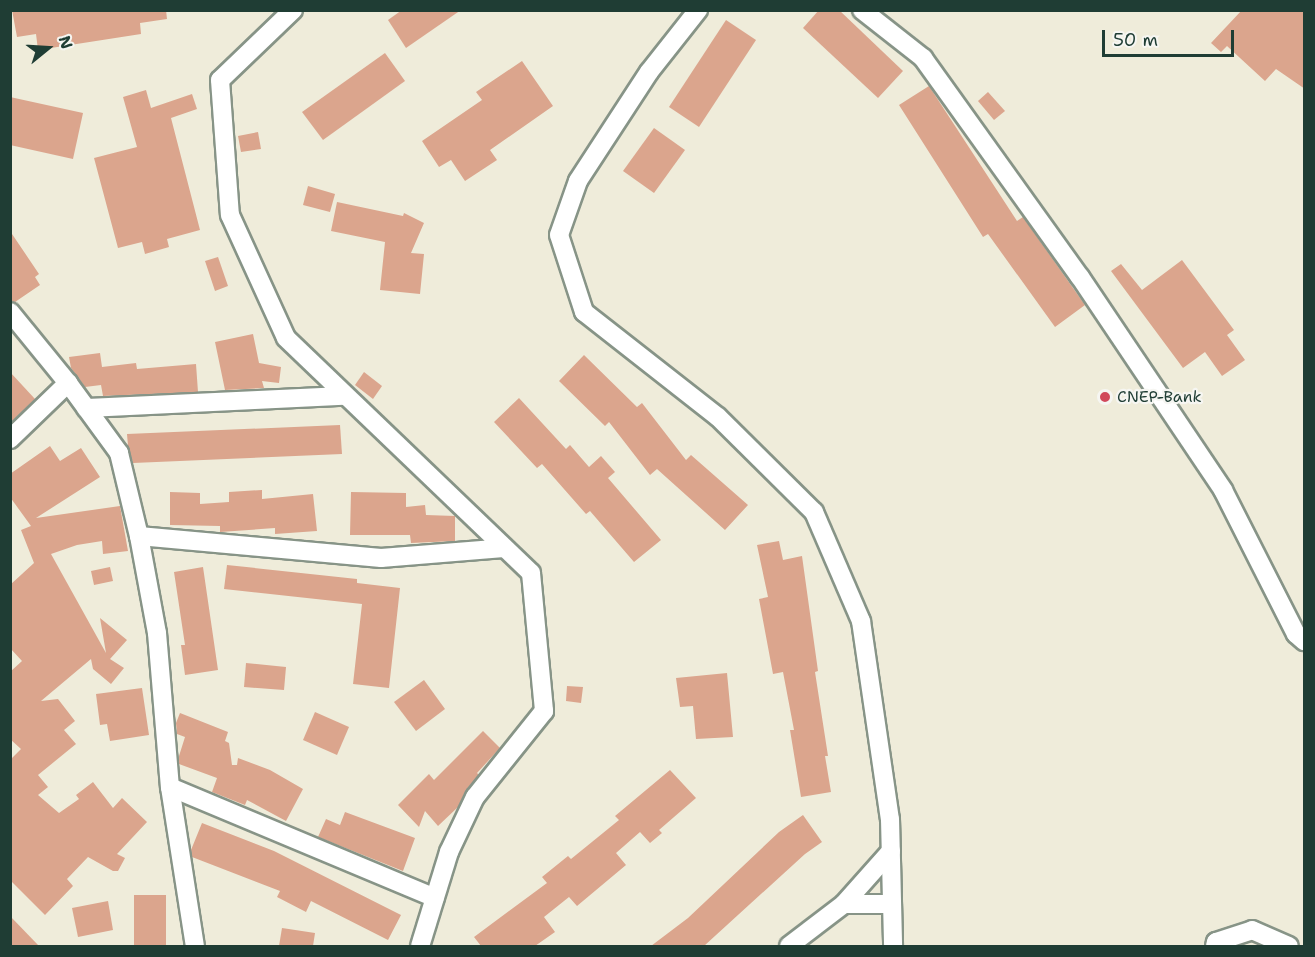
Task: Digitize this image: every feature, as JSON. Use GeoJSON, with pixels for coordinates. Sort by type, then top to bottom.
{"type":"FeatureCollection","features":[{"type":"Feature","properties":{"kind":"street"},"geometry":{"type":"LineString","coordinates":[[293,10],[220,81],[230,215],[286,338],[531,573],[544,711],[475,797],[449,852],[420,946]]}},
{"type":"Feature","properties":{"kind":"street"},"geometry":{"type":"LineString","coordinates":[[698,10],[649,72],[578,181],[559,235],[584,312],[718,417],[814,512],[861,621],[890,819],[893,946]]}},
{"type":"Feature","properties":{"kind":"street"},"geometry":{"type":"LineString","coordinates":[[862,10],[923,58],[1080,277],[1223,490],[1296,634],[1305,641]]}},
{"type":"Feature","properties":{"kind":"street"},"geometry":{"type":"LineString","coordinates":[[10,312],[68,383],[119,453],[139,536],[157,633],[170,787],[195,946]]}},
{"type":"Feature","properties":{"kind":"street"},"geometry":{"type":"LineString","coordinates":[[10,439],[68,383]]}},
{"type":"Feature","properties":{"kind":"street"},"geometry":{"type":"LineString","coordinates":[[86,408],[345,396]]}},
{"type":"Feature","properties":{"kind":"street"},"geometry":{"type":"LineString","coordinates":[[139,536],[381,558],[504,548]]}},
{"type":"Feature","properties":{"kind":"street"},"geometry":{"type":"LineString","coordinates":[[170,787],[435,898]]}},
{"type":"Feature","properties":{"kind":"street"},"geometry":{"type":"LineString","coordinates":[[789,946],[844,904],[891,851]]}},
{"type":"Feature","properties":{"kind":"street"},"geometry":{"type":"LineString","coordinates":[[844,904],[892,904]]}},
{"type":"Feature","properties":{"kind":"street"},"geometry":{"type":"LineString","coordinates":[[1215,946],[1216,942],[1252,930],[1289,946]]}},
{"type":"Feature","properties":{"kind":"building"},"geometry":{"type":"Polygon","coordinates":[[[12,10],[166,10],[167,19],[140,23],[141,34],[38,50],[36,34],[17,37],[12,10]]]}},
{"type":"Feature","properties":{"kind":"building"},"geometry":{"type":"Polygon","coordinates":[[[402,10],[461,10],[406,48],[388,20],[402,10]]]}},
{"type":"Feature","properties":{"kind":"building"},"geometry":{"type":"Polygon","coordinates":[[[819,10],[839,10],[903,71],[878,98],[803,28],[819,10]]]}},
{"type":"Feature","properties":{"kind":"building"},"geometry":{"type":"Polygon","coordinates":[[[1242,10],[1305,10],[1305,89],[1276,69],[1265,81],[1227,46],[1221,52],[1211,43],[1242,10]]]}},
{"type":"Feature","properties":{"kind":"building"},"geometry":{"type":"Polygon","coordinates":[[[726,20],[756,40],[699,127],[669,107],[726,20]]]}},
{"type":"Feature","properties":{"kind":"building"},"geometry":{"type":"Polygon","coordinates":[[[385,53],[405,81],[323,140],[302,112],[385,53]]]}},
{"type":"Feature","properties":{"kind":"building"},"geometry":{"type":"Polygon","coordinates":[[[522,61],[553,106],[490,150],[497,160],[465,181],[451,160],[439,167],[422,141],[482,100],[476,92],[522,61]]]}},
{"type":"Feature","properties":{"kind":"building"},"geometry":{"type":"Polygon","coordinates":[[[929,86],[1017,221],[1023,217],[1085,305],[1055,327],[988,234],[983,237],[899,105],[929,86]]]}},
{"type":"Feature","properties":{"kind":"building"},"geometry":{"type":"Polygon","coordinates":[[[146,90],[151,108],[192,94],[197,109],[171,118],[200,230],[167,239],[169,247],[145,254],[142,242],[118,248],[94,158],[137,147],[123,97],[146,90]]]}},
{"type":"Feature","properties":{"kind":"building"},"geometry":{"type":"Polygon","coordinates":[[[988,92],[1005,111],[994,120],[978,101],[988,92]]]}},
{"type":"Feature","properties":{"kind":"building"},"geometry":{"type":"Polygon","coordinates":[[[10,97],[83,113],[73,159],[10,145],[10,97]]]}},
{"type":"Feature","properties":{"kind":"building"},"geometry":{"type":"Polygon","coordinates":[[[654,128],[685,150],[654,193],[623,171],[654,128]]]}},
{"type":"Feature","properties":{"kind":"building"},"geometry":{"type":"Polygon","coordinates":[[[258,132],[261,149],[241,152],[238,136],[258,132]]]}},
{"type":"Feature","properties":{"kind":"building"},"geometry":{"type":"Polygon","coordinates":[[[308,186],[335,194],[330,212],[303,205],[308,186]]]}},
{"type":"Feature","properties":{"kind":"building"},"geometry":{"type":"Polygon","coordinates":[[[337,202],[403,216],[404,213],[424,223],[411,253],[424,254],[420,294],[380,290],[385,242],[331,231],[337,202]]]}},
{"type":"Feature","properties":{"kind":"building"},"geometry":{"type":"Polygon","coordinates":[[[10,231],[39,274],[35,277],[40,285],[15,302],[10,301],[10,231]]]}},
{"type":"Feature","properties":{"kind":"building"},"geometry":{"type":"Polygon","coordinates":[[[218,257],[228,286],[215,291],[205,261],[218,257]]]}},
{"type":"Feature","properties":{"kind":"building"},"geometry":{"type":"Polygon","coordinates":[[[1182,260],[1234,330],[1227,335],[1245,360],[1222,376],[1205,352],[1183,368],[1111,271],[1121,264],[1142,290],[1182,260]]]}},
{"type":"Feature","properties":{"kind":"building"},"geometry":{"type":"Polygon","coordinates":[[[253,334],[259,363],[281,367],[279,383],[262,381],[264,388],[225,390],[215,342],[253,334]]]}},
{"type":"Feature","properties":{"kind":"building"},"geometry":{"type":"Polygon","coordinates":[[[100,353],[102,367],[136,363],[137,369],[196,364],[198,392],[103,396],[101,385],[85,387],[71,368],[69,357],[100,353]]]}},
{"type":"Feature","properties":{"kind":"building"},"geometry":{"type":"Polygon","coordinates":[[[584,355],[637,407],[642,403],[686,460],[691,455],[748,505],[725,530],[657,469],[650,475],[609,422],[605,426],[559,381],[584,355]]]}},
{"type":"Feature","properties":{"kind":"building"},"geometry":{"type":"Polygon","coordinates":[[[10,372],[35,399],[10,423],[10,372]]]}},
{"type":"Feature","properties":{"kind":"building"},"geometry":{"type":"Polygon","coordinates":[[[364,372],[382,386],[373,399],[355,385],[364,372]]]}},
{"type":"Feature","properties":{"kind":"building"},"geometry":{"type":"Polygon","coordinates":[[[519,398],[566,449],[570,445],[589,467],[601,456],[615,472],[608,478],[661,540],[634,562],[590,511],[586,514],[542,464],[537,468],[494,422],[519,398]]]}},
{"type":"Feature","properties":{"kind":"building"},"geometry":{"type":"Polygon","coordinates":[[[340,425],[342,454],[133,463],[127,434],[340,425]]]}},
{"type":"Feature","properties":{"kind":"building"},"geometry":{"type":"Polygon","coordinates":[[[50,446],[60,461],[81,448],[100,477],[36,518],[120,506],[128,551],[103,554],[102,541],[77,545],[51,554],[106,653],[100,618],[127,640],[110,659],[124,668],[111,684],[93,669],[91,659],[41,701],[58,699],[75,721],[64,730],[76,744],[38,775],[48,787],[38,795],[59,813],[79,799],[76,795],[93,782],[113,808],[122,798],[147,822],[117,854],[125,858],[118,871],[113,871],[88,857],[67,879],[73,886],[45,915],[10,880],[10,760],[21,749],[10,739],[10,672],[22,661],[10,648],[10,585],[34,563],[21,530],[31,526],[10,497],[10,474],[50,446]]]}},
{"type":"Feature","properties":{"kind":"building"},"geometry":{"type":"Polygon","coordinates":[[[262,490],[262,499],[313,494],[317,531],[275,534],[275,528],[220,532],[220,526],[170,525],[170,492],[200,493],[200,504],[229,502],[229,492],[262,490]]]}},
{"type":"Feature","properties":{"kind":"building"},"geometry":{"type":"Polygon","coordinates":[[[351,492],[406,493],[406,507],[425,505],[426,515],[455,516],[455,541],[411,543],[410,535],[350,535],[351,492]]]}},
{"type":"Feature","properties":{"kind":"building"},"geometry":{"type":"Polygon","coordinates":[[[779,541],[783,560],[802,556],[818,671],[815,672],[828,756],[825,756],[831,792],[801,797],[790,730],[794,730],[783,672],[773,674],[759,599],[768,597],[757,545],[779,541]]]}},
{"type":"Feature","properties":{"kind":"building"},"geometry":{"type":"Polygon","coordinates":[[[227,565],[357,579],[357,583],[400,588],[389,688],[353,684],[362,604],[224,589],[227,565]]]}},
{"type":"Feature","properties":{"kind":"building"},"geometry":{"type":"Polygon","coordinates":[[[110,567],[113,581],[94,585],[91,571],[110,567]]]}},
{"type":"Feature","properties":{"kind":"building"},"geometry":{"type":"Polygon","coordinates":[[[203,567],[218,670],[185,675],[181,645],[185,645],[174,572],[203,567]]]}},
{"type":"Feature","properties":{"kind":"building"},"geometry":{"type":"Polygon","coordinates":[[[246,663],[286,667],[284,690],[244,687],[246,663]]]}},
{"type":"Feature","properties":{"kind":"building"},"geometry":{"type":"Polygon","coordinates":[[[727,673],[733,737],[696,739],[693,706],[680,707],[676,678],[727,673]]]}},
{"type":"Feature","properties":{"kind":"building"},"geometry":{"type":"Polygon","coordinates":[[[424,680],[445,709],[416,731],[394,702],[424,680]]]}},
{"type":"Feature","properties":{"kind":"building"},"geometry":{"type":"Polygon","coordinates":[[[567,686],[583,687],[581,703],[566,701],[567,686]]]}},
{"type":"Feature","properties":{"kind":"building"},"geometry":{"type":"Polygon","coordinates":[[[142,688],[149,735],[110,741],[107,724],[100,725],[96,694],[142,688]]]}},
{"type":"Feature","properties":{"kind":"building"},"geometry":{"type":"Polygon","coordinates":[[[315,712],[349,727],[337,755],[303,740],[315,712]]]}},
{"type":"Feature","properties":{"kind":"building"},"geometry":{"type":"Polygon","coordinates":[[[180,713],[228,732],[225,741],[229,743],[232,765],[237,765],[238,758],[270,770],[303,789],[286,821],[247,800],[245,805],[212,792],[217,778],[179,764],[185,737],[177,734],[176,723],[180,713]]]}},
{"type":"Feature","properties":{"kind":"building"},"geometry":{"type":"Polygon","coordinates":[[[483,731],[500,748],[477,773],[479,775],[466,790],[458,807],[438,826],[425,811],[419,827],[398,805],[429,774],[434,780],[483,731]]]}},
{"type":"Feature","properties":{"kind":"building"},"geometry":{"type":"Polygon","coordinates":[[[670,770],[696,798],[659,830],[662,833],[650,843],[640,832],[616,853],[626,865],[577,906],[569,897],[544,917],[555,932],[535,946],[481,946],[474,937],[547,883],[542,877],[568,856],[571,859],[619,820],[615,816],[670,770]]]}},
{"type":"Feature","properties":{"kind":"building"},"geometry":{"type":"Polygon","coordinates":[[[345,812],[415,838],[403,871],[318,837],[326,819],[340,825],[345,812]]]}},
{"type":"Feature","properties":{"kind":"building"},"geometry":{"type":"Polygon","coordinates":[[[803,815],[822,842],[805,854],[704,946],[651,946],[688,918],[779,832],[803,815]]]}},
{"type":"Feature","properties":{"kind":"building"},"geometry":{"type":"Polygon","coordinates":[[[202,823],[274,851],[401,915],[388,940],[311,901],[306,912],[277,897],[280,891],[192,857],[191,850],[202,823]]]}},
{"type":"Feature","properties":{"kind":"building"},"geometry":{"type":"Polygon","coordinates":[[[134,895],[166,895],[166,946],[134,946],[134,895]]]}},
{"type":"Feature","properties":{"kind":"building"},"geometry":{"type":"Polygon","coordinates":[[[108,901],[113,930],[78,937],[72,908],[108,901]]]}},
{"type":"Feature","properties":{"kind":"building"},"geometry":{"type":"Polygon","coordinates":[[[10,916],[39,946],[10,946],[10,916]]]}},
{"type":"Feature","properties":{"kind":"building"},"geometry":{"type":"Polygon","coordinates":[[[282,928],[315,933],[313,946],[279,946],[282,928]]]}},
{"type":"Feature","properties":{"kind":"place","name":"CNEP-Bank"},"geometry":{"type":"Point","coordinates":[1105,397]}}]}
